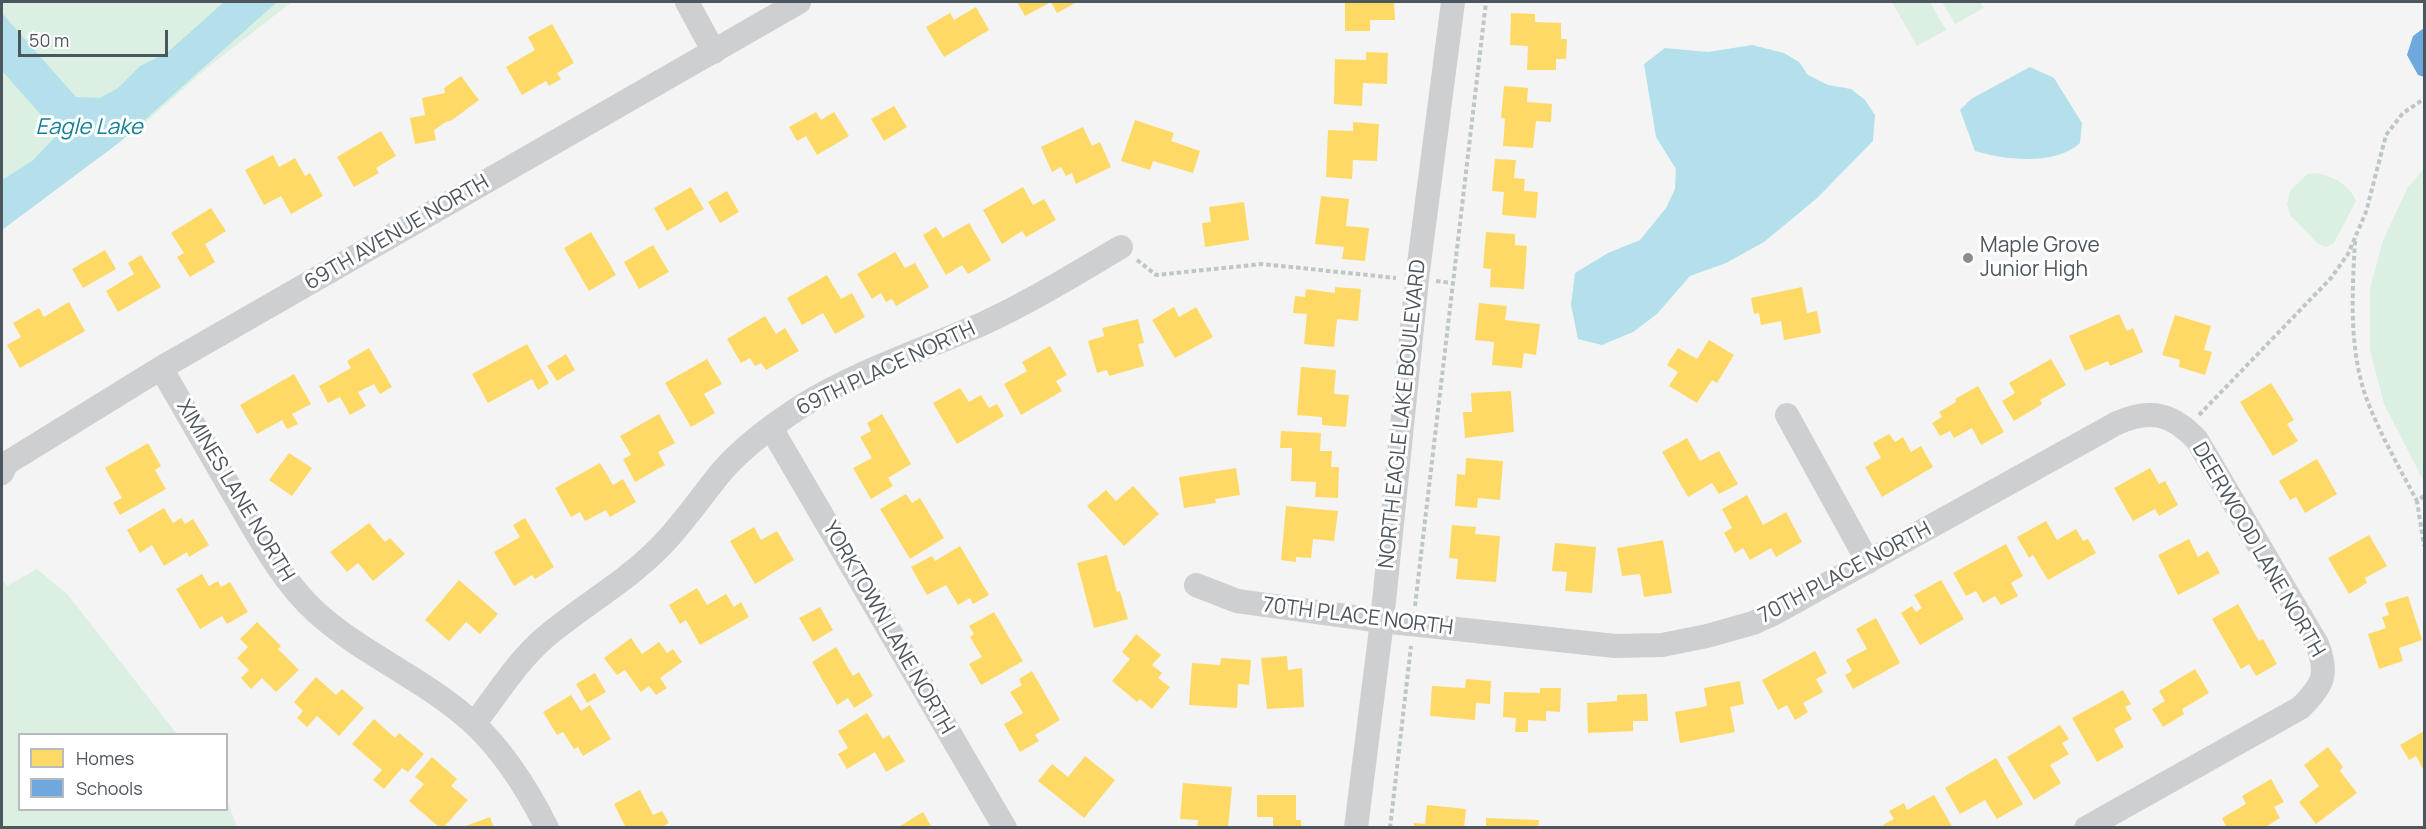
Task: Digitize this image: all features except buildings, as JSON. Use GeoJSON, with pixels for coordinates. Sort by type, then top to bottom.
{"type":"FeatureCollection","features":[{"type":"Feature","properties":{"kind":"street"},"geometry":{"type":"LineString","coordinates":[[687,2],[714,52]]}},
{"type":"Feature","properties":{"kind":"street","name":"69TH AVENUE NORTH"},"geometry":{"type":"LineString","coordinates":[[2,473],[7,463],[86,412],[799,2]]}},
{"type":"Feature","properties":{"kind":"street","name":"NORTH EAGLE LAKE BOULEVARD"},"geometry":{"type":"LineString","coordinates":[[1356,828],[1382,621],[1417,279],[1453,2]]}},
{"type":"Feature","properties":{"kind":"street","name":"69TH PLACE NORTH"},"geometry":{"type":"LineString","coordinates":[[474,724],[540,641],[613,588],[660,547],[724,468],[747,446],[771,428],[802,406],[838,387],[983,323],[1121,247]]}},
{"type":"Feature","properties":{"kind":"street","name":"XIMINES LANE NORTH"},"geometry":{"type":"LineString","coordinates":[[161,368],[288,583],[317,613],[474,724],[521,782],[548,828]]}},
{"type":"Feature","properties":{"kind":"street","name":"70TH PLACE NORTH"},"geometry":{"type":"LineString","coordinates":[[1196,585],[1237,601],[1413,625],[1615,646],[1662,645],[1707,636],[1753,623],[1794,604],[2134,416],[2151,414],[2168,417],[2184,426]]}},
{"type":"Feature","properties":{"kind":"street"},"geometry":{"type":"LineString","coordinates":[[1787,415],[1868,562]]}},
{"type":"Feature","properties":{"kind":"street","name":"DEERWOOD LANE NORTH"},"geometry":{"type":"LineString","coordinates":[[2086,828],[2300,708],[2316,694],[2324,677],[2323,660],[2317,644],[2197,440],[2184,426]]}},
{"type":"Feature","properties":{"kind":"street","name":"YORKTOWN LANE NORTH"},"geometry":{"type":"LineString","coordinates":[[771,428],[1005,828]]}},
{"type":"Feature","properties":{"kind":"path"},"geometry":{"type":"LineString","coordinates":[[1390,828],[1486,2]]}},
{"type":"Feature","properties":{"kind":"path"},"geometry":{"type":"LineString","coordinates":[[2184,426],[2198,416],[2331,278],[2348,254],[2366,212],[2386,135],[2403,113],[2424,99]]}},
{"type":"Feature","properties":{"kind":"path"},"geometry":{"type":"LineString","coordinates":[[2355,237],[2353,324],[2362,383],[2371,410],[2417,501],[2424,546]]}},
{"type":"Feature","properties":{"kind":"path"},"geometry":{"type":"LineString","coordinates":[[1121,247],[1156,275],[1262,264],[1453,283]]}},
{"type":"Feature","properties":{"kind":"path"},"geometry":{"type":"LineString","coordinates":[[2417,501],[2424,496]]}},
{"type":"Feature","properties":{"kind":"green space"},"geometry":{"type":"Polygon","coordinates":[[[2,2],[292,2],[208,67],[129,137],[76,97],[2,13],[2,2]]]}},
{"type":"Feature","properties":{"kind":"green space"},"geometry":{"type":"Polygon","coordinates":[[[1892,2],[1930,2],[1946,30],[1917,46],[1892,2]]]}},
{"type":"Feature","properties":{"kind":"green space"},"geometry":{"type":"Polygon","coordinates":[[[1942,2],[1980,2],[1984,8],[1955,24],[1942,2]]]}},
{"type":"Feature","properties":{"kind":"green space"},"geometry":{"type":"Polygon","coordinates":[[[2,71],[59,134],[32,161],[2,180],[2,71]]]}},
{"type":"Feature","properties":{"kind":"green space"},"geometry":{"type":"Polygon","coordinates":[[[2424,169],[2423,480],[2384,404],[2370,350],[2370,289],[2383,240],[2408,187],[2424,169]]]}},
{"type":"Feature","properties":{"kind":"green space"},"geometry":{"type":"Polygon","coordinates":[[[2307,174],[2325,175],[2338,181],[2349,190],[2356,201],[2334,243],[2326,247],[2318,244],[2290,215],[2287,204],[2290,191],[2307,174]]]}},
{"type":"Feature","properties":{"kind":"green space"},"geometry":{"type":"Polygon","coordinates":[[[37,569],[68,595],[176,733],[18,733],[18,811],[228,811],[228,803],[237,827],[2,827],[2,579],[7,586],[37,569]]]}},
{"type":"Feature","properties":{"kind":"water","name":"Eagle Lake"},"geometry":{"type":"Polygon","coordinates":[[[224,2],[277,2],[120,142],[2,230],[2,180],[32,161],[58,134],[2,71],[2,13],[76,97],[100,98],[118,88],[140,66],[168,52],[224,2]]]}},
{"type":"Feature","properties":{"kind":"water"},"geometry":{"type":"Polygon","coordinates":[[[1752,45],[1784,53],[1799,62],[1808,75],[1828,85],[1851,89],[1865,100],[1875,115],[1873,141],[1816,199],[1764,242],[1726,263],[1690,276],[1657,314],[1633,332],[1602,345],[1578,339],[1571,305],[1575,273],[1608,253],[1640,240],[1666,208],[1675,189],[1676,169],[1656,137],[1644,64],[1665,48],[1708,52],[1752,45]]]}},
{"type":"Feature","properties":{"kind":"water"},"geometry":{"type":"Polygon","coordinates":[[[2030,67],[2054,78],[2082,123],[2080,143],[2070,150],[2044,158],[2001,157],[1975,151],[1960,110],[1971,99],[2030,67]]]}},
{"type":"Feature","properties":{"kind":"place","name":"Maple Grove Junior High"},"geometry":{"type":"Point","coordinates":[1968,258]}}]}
